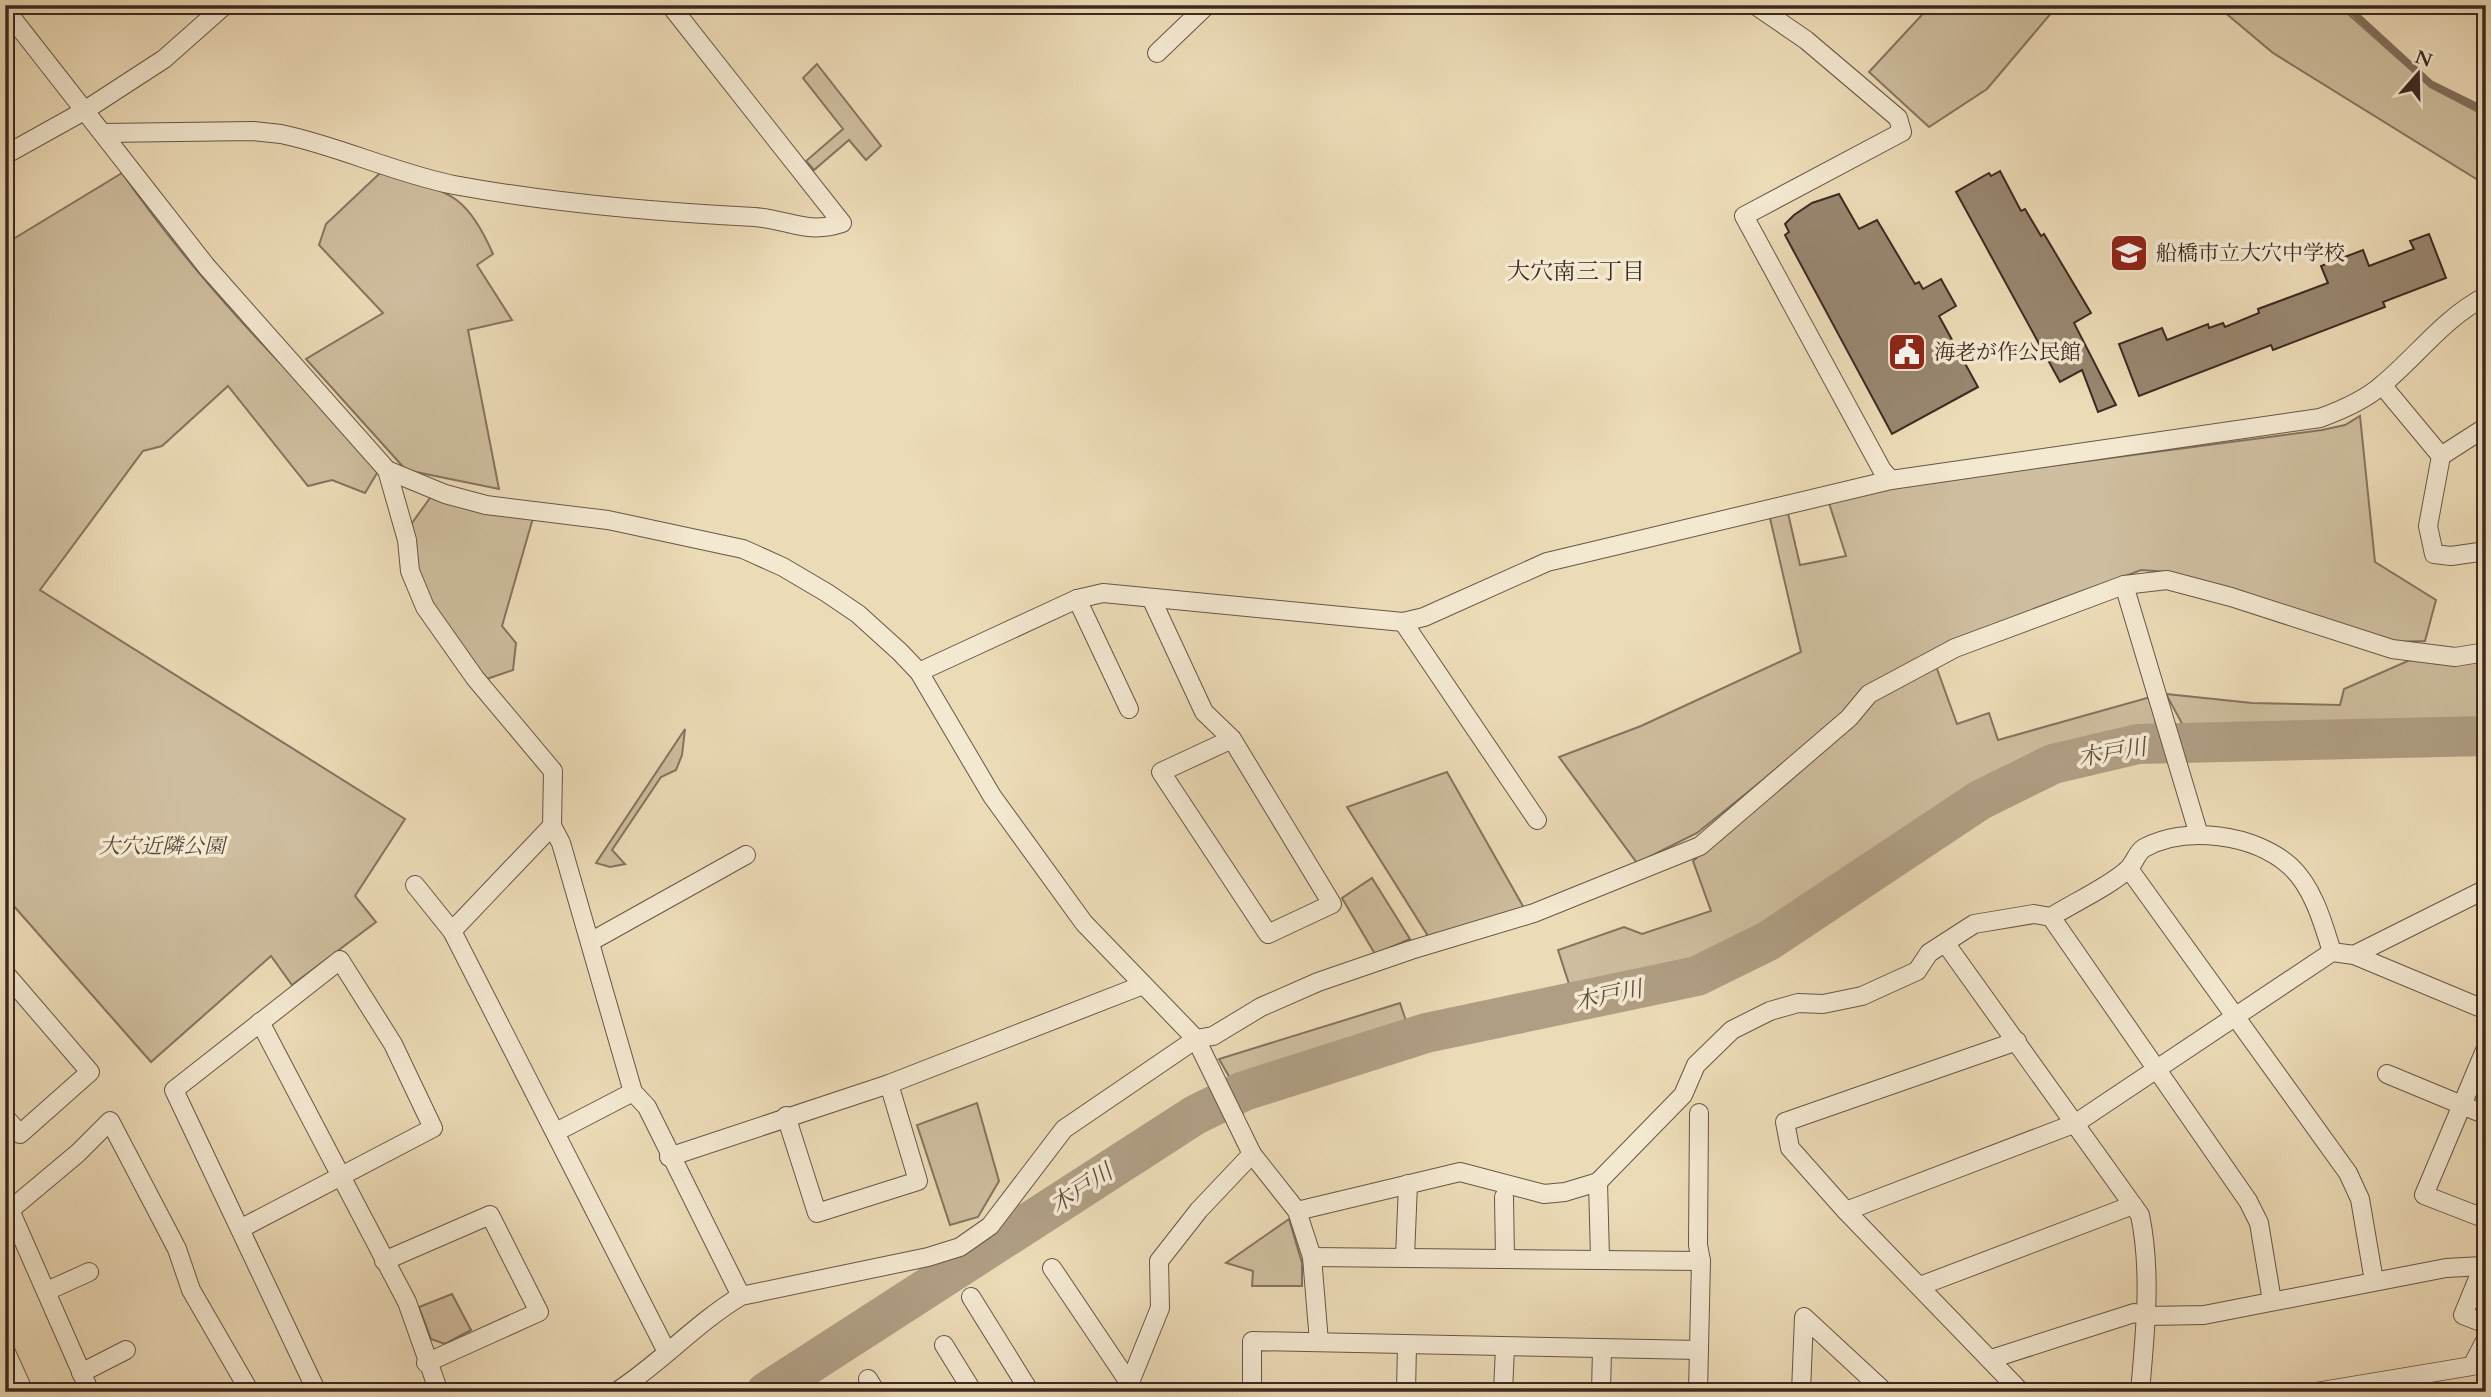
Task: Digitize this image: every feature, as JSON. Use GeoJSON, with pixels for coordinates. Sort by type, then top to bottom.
{"type":"FeatureCollection","features":[{"type":"Feature","properties":{"kind":"street"},"geometry":{"type":"LineString","coordinates":[[5,155],[84,111],[163,59],[225,5]]}},
{"type":"Feature","properties":{"kind":"street"},"geometry":{"type":"LineString","coordinates":[[103,133],[253,131],[281,134],[453,184],[677,214],[758,218],[806,229],[842,223],[670,5]]}},
{"type":"Feature","properties":{"kind":"street"},"geometry":{"type":"LineString","coordinates":[[1755,5],[1806,40],[1898,118],[1902,131],[1744,216],[1882,470],[1891,480]]}},
{"type":"Feature","properties":{"kind":"street"},"geometry":{"type":"LineString","coordinates":[[1157,53],[1203,7]]}},
{"type":"Feature","properties":{"kind":"street"},"geometry":{"type":"LineString","coordinates":[[5,9],[207,267],[387,470],[407,540],[410,571],[425,607],[475,678],[553,771],[552,826],[561,843],[633,1092],[648,1107],[669,1157],[741,1296]]}},
{"type":"Feature","properties":{"kind":"street"},"geometry":{"type":"LineString","coordinates":[[919,672],[1077,599],[1102,593],[1403,622],[1424,617],[1547,562],[1891,480],[2320,418],[2343,410],[2382,385],[2432,334],[2486,296]]}},
{"type":"Feature","properties":{"kind":"street"},"geometry":{"type":"LineString","coordinates":[[2382,385],[2441,456]]}},
{"type":"Feature","properties":{"kind":"street"},"geometry":{"type":"LineString","coordinates":[[2486,426],[2441,456],[2428,526],[2434,554],[2451,556],[2486,551]]}},
{"type":"Feature","properties":{"kind":"street"},"geometry":{"type":"LineString","coordinates":[[387,470],[445,494],[486,505],[608,520],[743,549],[783,567],[858,614],[919,672],[992,796],[1084,923],[1196,1040],[1252,1154],[1297,1211],[1312,1257],[1319,1342]]}},
{"type":"Feature","properties":{"kind":"street"},"geometry":{"type":"LineString","coordinates":[[617,1392],[645,1384],[667,1352],[716,1311],[741,1296],[928,1257],[960,1247],[990,1226],[1064,1129],[1196,1040],[1213,1036],[1261,1007],[1318,982],[1411,950],[1534,913],[1700,846],[1849,718],[1869,694],[1955,648],[2124,585],[2167,580],[2392,649],[2455,657],[2486,652]]}},
{"type":"Feature","properties":{"kind":"street"},"geometry":{"type":"LineString","coordinates":[[2124,585],[2198,828]]}},
{"type":"Feature","properties":{"kind":"street"},"geometry":{"type":"LineString","coordinates":[[1151,598],[1203,712],[1232,739],[1332,904],[1269,934],[1161,772],[1232,739]]}},
{"type":"Feature","properties":{"kind":"street"},"geometry":{"type":"LineString","coordinates":[[1077,599],[1129,709]]}},
{"type":"Feature","properties":{"kind":"street"},"geometry":{"type":"LineString","coordinates":[[1403,622],[1537,820]]}},
{"type":"Feature","properties":{"kind":"street"},"geometry":{"type":"LineString","coordinates":[[452,931],[552,826]]}},
{"type":"Feature","properties":{"kind":"street"},"geometry":{"type":"LineString","coordinates":[[1297,1211],[1460,1172],[1544,1194],[1565,1192],[1598,1182],[1683,1095],[1696,1065],[1732,1030],[1770,1011],[1798,1003],[1823,1004],[1861,996],[1917,971],[1929,953],[1974,924],[2034,914],[2051,917],[2129,869],[2141,850],[2198,828],[2259,848],[2290,866],[2314,902],[2332,952]]}},
{"type":"Feature","properties":{"kind":"street"},"geometry":{"type":"LineString","coordinates":[[590,942],[746,855]]}},
{"type":"Feature","properties":{"kind":"street"},"geometry":{"type":"LineString","coordinates":[[2129,869],[2233,1017],[2348,1173],[2360,1199],[2374,1281]]}},
{"type":"Feature","properties":{"kind":"street"},"geometry":{"type":"LineString","coordinates":[[415,885],[452,931],[667,1352]]}},
{"type":"Feature","properties":{"kind":"street"},"geometry":{"type":"LineString","coordinates":[[2354,956],[2486,889]]}},
{"type":"Feature","properties":{"kind":"street"},"geometry":{"type":"LineString","coordinates":[[2051,917],[2248,1200],[2259,1223],[2272,1301]]}},
{"type":"Feature","properties":{"kind":"street"},"geometry":{"type":"LineString","coordinates":[[1946,944],[2140,1215],[2146,1243],[2147,1316],[2140,1392]]}},
{"type":"Feature","properties":{"kind":"street"},"geometry":{"type":"LineString","coordinates":[[1846,1211],[2076,1123],[2332,952],[2354,956],[2486,1010]]}},
{"type":"Feature","properties":{"kind":"street"},"geometry":{"type":"LineString","coordinates":[[240,1229],[433,1128],[393,1044],[340,960],[174,1090],[317,1392]]}},
{"type":"Feature","properties":{"kind":"street"},"geometry":{"type":"LineString","coordinates":[[5,973],[90,1072],[20,1134],[5,1117]]}},
{"type":"Feature","properties":{"kind":"street"},"geometry":{"type":"LineString","coordinates":[[669,1157],[889,1084],[1143,985]]}},
{"type":"Feature","properties":{"kind":"street"},"geometry":{"type":"LineString","coordinates":[[260,1022],[407,1303],[426,1363],[439,1392]]}},
{"type":"Feature","properties":{"kind":"street"},"geometry":{"type":"LineString","coordinates":[[2017,1041],[1785,1122],[1790,1148],[1846,1211],[2021,1392]]}},
{"type":"Feature","properties":{"kind":"street"},"geometry":{"type":"LineString","coordinates":[[2486,1048],[2424,1195],[2486,1219]]}},
{"type":"Feature","properties":{"kind":"street"},"geometry":{"type":"LineString","coordinates":[[2387,1074],[2486,1115]]}},
{"type":"Feature","properties":{"kind":"street"},"geometry":{"type":"LineString","coordinates":[[786,1116],[817,1213],[918,1181],[889,1084]]}},
{"type":"Feature","properties":{"kind":"street"},"geometry":{"type":"LineString","coordinates":[[556,1132],[633,1092]]}},
{"type":"Feature","properties":{"kind":"street"},"geometry":{"type":"LineString","coordinates":[[1698,1392],[1701,1261],[1698,1245],[1699,1113]]}},
{"type":"Feature","properties":{"kind":"street"},"geometry":{"type":"LineString","coordinates":[[90,1392],[10,1210],[78,1153],[110,1121],[177,1249],[191,1290],[250,1392]]}},
{"type":"Feature","properties":{"kind":"street"},"geometry":{"type":"LineString","coordinates":[[1128,1388],[1160,1308],[1159,1261],[1199,1210],[1252,1154]]}},
{"type":"Feature","properties":{"kind":"street"},"geometry":{"type":"LineString","coordinates":[[1598,1182],[1600,1258]]}},
{"type":"Feature","properties":{"kind":"street"},"geometry":{"type":"LineString","coordinates":[[1405,1257],[1408,1184]]}},
{"type":"Feature","properties":{"kind":"street"},"geometry":{"type":"LineString","coordinates":[[1504,1197],[1505,1258]]}},
{"type":"Feature","properties":{"kind":"street"},"geometry":{"type":"LineString","coordinates":[[1920,1286],[2133,1205]]}},
{"type":"Feature","properties":{"kind":"street"},"geometry":{"type":"LineString","coordinates":[[384,1261],[490,1215],[539,1312],[426,1363]]}},
{"type":"Feature","properties":{"kind":"street"},"geometry":{"type":"LineString","coordinates":[[1312,1257],[1701,1261]]}},
{"type":"Feature","properties":{"kind":"street"},"geometry":{"type":"LineString","coordinates":[[1991,1359],[2134,1313],[2147,1316],[2204,1315],[2374,1281],[2484,1263],[2463,1315],[2486,1324]]}},
{"type":"Feature","properties":{"kind":"street"},"geometry":{"type":"LineString","coordinates":[[1052,1268],[1128,1388]]}},
{"type":"Feature","properties":{"kind":"street"},"geometry":{"type":"LineString","coordinates":[[47,1291],[89,1272]]}},
{"type":"Feature","properties":{"kind":"street"},"geometry":{"type":"LineString","coordinates":[[971,1297],[1030,1392]]}},
{"type":"Feature","properties":{"kind":"street"},"geometry":{"type":"LineString","coordinates":[[1801,1392],[1804,1317],[1885,1392]]}},
{"type":"Feature","properties":{"kind":"street"},"geometry":{"type":"LineString","coordinates":[[2316,1392],[2388,1386],[2472,1366],[2486,1339]]}},
{"type":"Feature","properties":{"kind":"street"},"geometry":{"type":"LineString","coordinates":[[1252,1392],[1252,1341],[1699,1350]]}},
{"type":"Feature","properties":{"kind":"street"},"geometry":{"type":"LineString","coordinates":[[944,1345],[973,1392]]}},
{"type":"Feature","properties":{"kind":"street"},"geometry":{"type":"LineString","coordinates":[[1406,1392],[1407,1345]]}},
{"type":"Feature","properties":{"kind":"street"},"geometry":{"type":"LineString","coordinates":[[1503,1392],[1506,1347]]}},
{"type":"Feature","properties":{"kind":"street"},"geometry":{"type":"LineString","coordinates":[[1601,1392],[1602,1349]]}},
{"type":"Feature","properties":{"kind":"street"},"geometry":{"type":"LineString","coordinates":[[5,1350],[9,1372],[24,1392]]}},
{"type":"Feature","properties":{"kind":"street"},"geometry":{"type":"LineString","coordinates":[[81,1373],[126,1350]]}},
{"type":"Feature","properties":{"kind":"green space"},"geometry":{"type":"Polygon","coordinates":[[[1931,5],[2058,5],[1987,89],[1929,127],[1869,72],[1931,5]]]}},
{"type":"Feature","properties":{"kind":"green space"},"geometry":{"type":"Polygon","coordinates":[[[2216,5],[2338,5],[2430,87],[2486,116],[2486,185],[2273,53],[2216,5]]]}},
{"type":"Feature","properties":{"kind":"green space"},"geometry":{"type":"Polygon","coordinates":[[[817,64],[881,146],[866,160],[849,140],[814,170],[806,161],[843,129],[803,78],[817,64]]]}},
{"type":"Feature","properties":{"kind":"green space","name":"大穴近隣公園"},"geometry":{"type":"Polygon","coordinates":[[[122,173],[182,252],[245,325],[382,465],[365,493],[332,480],[308,486],[228,386],[162,446],[143,451],[40,590],[405,819],[355,896],[376,922],[292,985],[271,956],[151,1062],[5,896],[5,244],[122,173]]]}},
{"type":"Feature","properties":{"kind":"green space"},"geometry":{"type":"Polygon","coordinates":[[[380,173],[421,184],[450,196],[472,216],[493,254],[477,265],[512,320],[468,330],[499,489],[406,470],[306,359],[383,313],[319,245],[326,224],[380,173]]]}},
{"type":"Feature","properties":{"kind":"green space"},"geometry":{"type":"Polygon","coordinates":[[[2360,416],[2375,562],[2436,600],[2425,641],[2393,642],[2170,572],[2141,570],[1952,642],[1845,714],[1697,833],[1637,863],[1559,757],[1641,726],[1801,652],[1769,514],[1787,509],[1800,565],[1846,556],[1828,500],[1904,485],[2322,430],[2345,425],[2360,416]]]}},
{"type":"Feature","properties":{"kind":"green space"},"geometry":{"type":"Polygon","coordinates":[[[435,491],[535,511],[502,626],[516,643],[513,670],[484,680],[429,604],[415,566],[412,523],[435,491]]]}},
{"type":"Feature","properties":{"kind":"green space"},"geometry":{"type":"Polygon","coordinates":[[[2486,658],[2486,728],[2470,731],[2185,729],[2166,694],[2252,703],[2340,705],[2344,689],[2410,660],[2454,663],[2486,658]]]}},
{"type":"Feature","properties":{"kind":"green space"},"geometry":{"type":"Polygon","coordinates":[[[1936,666],[1957,724],[1989,713],[1998,740],[2154,696],[2156,732],[2052,750],[1895,843],[1775,921],[1689,965],[1570,987],[1558,950],[1624,927],[1642,934],[1711,911],[1693,861],[1874,699],[1936,666]]]}},
{"type":"Feature","properties":{"kind":"green space"},"geometry":{"type":"Polygon","coordinates":[[[685,729],[682,755],[676,770],[661,777],[612,850],[625,864],[610,867],[596,863],[685,729]]]}},
{"type":"Feature","properties":{"kind":"green space"},"geometry":{"type":"Polygon","coordinates":[[[1447,772],[1524,908],[1430,939],[1347,807],[1447,772]]]}},
{"type":"Feature","properties":{"kind":"green space"},"geometry":{"type":"Polygon","coordinates":[[[1372,878],[1410,939],[1375,954],[1342,898],[1372,878]]]}},
{"type":"Feature","properties":{"kind":"green space"},"geometry":{"type":"Polygon","coordinates":[[[1400,1003],[1410,1033],[1234,1085],[1219,1059],[1400,1003]]]}},
{"type":"Feature","properties":{"kind":"green space"},"geometry":{"type":"Polygon","coordinates":[[[977,1103],[999,1181],[978,1217],[950,1225],[917,1125],[977,1103]]]}},
{"type":"Feature","properties":{"kind":"green space"},"geometry":{"type":"Polygon","coordinates":[[[1289,1219],[1302,1263],[1302,1286],[1252,1286],[1253,1271],[1226,1263],[1289,1219]]]}},
{"type":"Feature","properties":{"kind":"green space"},"geometry":{"type":"Polygon","coordinates":[[[452,1294],[471,1330],[445,1344],[431,1339],[419,1307],[452,1294]]]}},
{"type":"Feature","properties":{"kind":"building"},"geometry":{"type":"Polygon","coordinates":[[[2000,171],[2021,211],[2025,209],[2041,236],[2044,234],[2091,313],[2074,323],[2116,405],[2098,412],[2082,370],[2060,382],[1956,192],[1989,173],[1991,176],[2000,171]]]}},
{"type":"Feature","properties":{"kind":"building"},"geometry":{"type":"Polygon","coordinates":[[[1839,194],[1859,229],[1877,220],[1915,284],[1919,282],[1923,289],[1941,279],[1956,306],[1939,316],[1978,387],[1892,434],[1785,235],[1789,232],[1785,224],[1794,215],[1812,203],[1839,194]]]}},
{"type":"Feature","properties":{"kind":"building"},"geometry":{"type":"Polygon","coordinates":[[[2429,234],[2446,278],[2383,302],[2385,307],[2273,350],[2271,345],[2139,396],[2119,344],[2162,328],[2167,340],[2208,324],[2209,328],[2223,323],[2225,327],[2259,313],[2258,309],[2328,283],[2321,266],[2363,250],[2369,266],[2414,249],[2410,241],[2429,234]]]}},
{"type":"Feature","properties":{"kind":"waterway"},"geometry":{"type":"LineString","coordinates":[[2345,5],[2431,84],[2486,111]]}},
{"type":"Feature","properties":{"kind":"waterway","name":"木戸川"},"geometry":{"type":"LineString","coordinates":[[766,1392],[1195,1115],[1244,1091],[1426,1033],[1697,976],[1768,941],[1980,800],[2053,764],[2138,744],[2486,736]]}},
{"type":"Feature","properties":{"kind":"place","name":"船橋市立大穴中学校"},"geometry":{"type":"Point","coordinates":[2129,253]}},
{"type":"Feature","properties":{"kind":"place","name":"海老が作公民館"},"geometry":{"type":"Point","coordinates":[1907,352]}},
{"type":"Feature","properties":{"kind":"district","name":"大穴南三丁目"},"geometry":{"type":"Point","coordinates":[1576,271]}}]}
